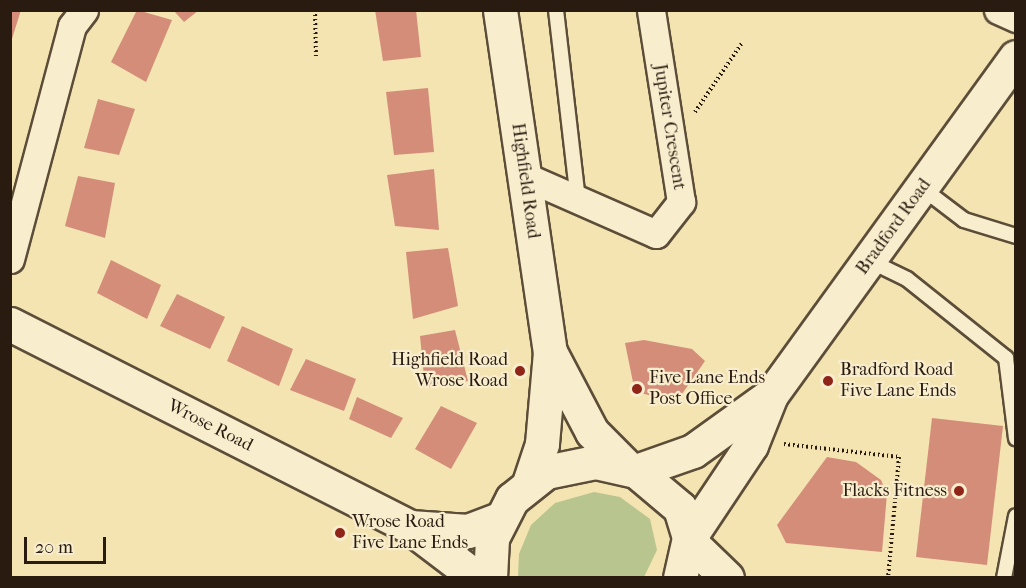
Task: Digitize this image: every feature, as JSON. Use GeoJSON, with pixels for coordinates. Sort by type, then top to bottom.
{"type":"FeatureCollection","features":[{"type":"Feature","properties":{"kind":"street","name":"Highfield Road"},"geometry":{"type":"LineString","coordinates":[[500,10],[550,352],[542,444],[529,483]]}},
{"type":"Feature","properties":{"kind":"street","name":"Jupiter Crescent"},"geometry":{"type":"LineString","coordinates":[[524,176],[656,234],[681,202],[651,10]]}},
{"type":"Feature","properties":{"kind":"street"},"geometry":{"type":"LineString","coordinates":[[998,10],[1016,18]]}},
{"type":"Feature","properties":{"kind":"street"},"geometry":{"type":"LineString","coordinates":[[10,259],[75,16]]}},
{"type":"Feature","properties":{"kind":"street","name":"Bradford Road"},"geometry":{"type":"LineString","coordinates":[[689,540],[751,445],[771,395],[1016,57]]}},
{"type":"Feature","properties":{"kind":"street","name":"Wrose Road"},"geometry":{"type":"LineString","coordinates":[[10,324],[410,527],[477,578]]}},
{"type":"Feature","properties":{"kind":"street","name":"Highfield Road"},"geometry":{"type":"LineString","coordinates":[[550,352],[592,432],[632,469],[670,495],[689,540]]}},
{"type":"Feature","properties":{"kind":"street","name":"Bradford Road"},"geometry":{"type":"LineString","coordinates":[[632,469],[685,456],[771,395]]}},
{"type":"Feature","properties":{"kind":"street"},"geometry":{"type":"LineString","coordinates":[[490,578],[492,537],[499,519],[529,483],[570,464],[632,469]]}},
{"type":"Feature","properties":{"kind":"street","name":"Wrose Road"},"geometry":{"type":"LineString","coordinates":[[410,527],[468,531],[499,519]]}},
{"type":"Feature","properties":{"kind":"street"},"geometry":{"type":"LineString","coordinates":[[680,578],[689,540]]}},
{"type":"Feature","properties":{"kind":"street"},"geometry":{"type":"LineString","coordinates":[[689,540],[727,578]]}},
{"type":"Feature","properties":{"kind":"lane"},"geometry":{"type":"LineString","coordinates":[[556,10],[578,200]]}},
{"type":"Feature","properties":{"kind":"lane"},"geometry":{"type":"LineString","coordinates":[[922,189],[964,220],[1016,236]]}},
{"type":"Feature","properties":{"kind":"lane"},"geometry":{"type":"LineString","coordinates":[[870,261],[907,279],[1006,358],[1016,438]]}},
{"type":"Feature","properties":{"kind":"lane"},"geometry":{"type":"LineString","coordinates":[[1004,578],[1016,516]]}},
{"type":"Feature","properties":{"kind":"path"},"geometry":{"type":"LineString","coordinates":[[315,10],[316,56]]}},
{"type":"Feature","properties":{"kind":"path"},"geometry":{"type":"LineString","coordinates":[[687,123],[742,43]]}},
{"type":"Feature","properties":{"kind":"path"},"geometry":{"type":"LineString","coordinates":[[784,444],[899,458],[888,578]]}},
{"type":"Feature","properties":{"kind":"green space"},"geometry":{"type":"Polygon","coordinates":[[[594,492],[620,497],[650,519],[657,550],[644,577],[518,577],[519,554],[531,525],[555,503],[594,492]]]}},
{"type":"Feature","properties":{"kind":"building"},"geometry":{"type":"Polygon","coordinates":[[[10,10],[21,10],[11,42],[10,42],[10,10]]]}},
{"type":"Feature","properties":{"kind":"building"},"geometry":{"type":"Polygon","coordinates":[[[137,10],[172,20],[146,82],[111,62],[137,10]]]}},
{"type":"Feature","properties":{"kind":"building"},"geometry":{"type":"Polygon","coordinates":[[[173,10],[199,10],[184,22],[173,10]]]}},
{"type":"Feature","properties":{"kind":"building"},"geometry":{"type":"Polygon","coordinates":[[[375,10],[416,10],[421,57],[383,61],[375,10]]]}},
{"type":"Feature","properties":{"kind":"building"},"geometry":{"type":"Polygon","coordinates":[[[428,88],[434,152],[394,155],[386,92],[428,88]]]}},
{"type":"Feature","properties":{"kind":"building"},"geometry":{"type":"Polygon","coordinates":[[[98,99],[135,109],[119,155],[84,148],[98,99]]]}},
{"type":"Feature","properties":{"kind":"building"},"geometry":{"type":"Polygon","coordinates":[[[434,169],[439,230],[395,226],[387,175],[434,169]]]}},
{"type":"Feature","properties":{"kind":"building"},"geometry":{"type":"Polygon","coordinates":[[[78,176],[115,183],[105,238],[65,226],[78,176]]]}},
{"type":"Feature","properties":{"kind":"building"},"geometry":{"type":"Polygon","coordinates":[[[448,248],[458,306],[413,319],[406,252],[448,248]]]}},
{"type":"Feature","properties":{"kind":"building"},"geometry":{"type":"Polygon","coordinates":[[[111,260],[161,285],[147,319],[97,293],[111,260]]]}},
{"type":"Feature","properties":{"kind":"building"},"geometry":{"type":"Polygon","coordinates":[[[177,294],[225,317],[210,349],[160,326],[177,294]]]}},
{"type":"Feature","properties":{"kind":"building"},"geometry":{"type":"Polygon","coordinates":[[[242,326],[293,349],[279,386],[227,361],[242,326]]]}},
{"type":"Feature","properties":{"kind":"building"},"geometry":{"type":"Polygon","coordinates":[[[455,330],[468,381],[425,387],[420,336],[455,330]]]}},
{"type":"Feature","properties":{"kind":"building"},"geometry":{"type":"Polygon","coordinates":[[[644,340],[692,349],[705,361],[677,401],[635,392],[625,343],[644,340]]]}},
{"type":"Feature","properties":{"kind":"building"},"geometry":{"type":"Polygon","coordinates":[[[306,359],[356,379],[344,411],[290,390],[306,359]]]}},
{"type":"Feature","properties":{"kind":"building"},"geometry":{"type":"Polygon","coordinates":[[[357,397],[403,418],[391,438],[349,419],[357,397]]]}},
{"type":"Feature","properties":{"kind":"building"},"geometry":{"type":"Polygon","coordinates":[[[441,406],[477,423],[451,469],[415,449],[441,406]]]}},
{"type":"Feature","properties":{"kind":"building","name":"Flacks Fitness"},"geometry":{"type":"Polygon","coordinates":[[[932,418],[1003,426],[987,565],[916,557],[932,418]]]}},
{"type":"Feature","properties":{"kind":"building"},"geometry":{"type":"Polygon","coordinates":[[[827,457],[856,462],[881,480],[887,494],[882,552],[786,543],[777,525],[827,457]]]}},
{"type":"Feature","properties":{"kind":"place","name":"Highfield Road Wrose Road"},"geometry":{"type":"Point","coordinates":[520,371]}},
{"type":"Feature","properties":{"kind":"place","name":"Bradford Road Five Lane Ends"},"geometry":{"type":"Point","coordinates":[828,381]}},
{"type":"Feature","properties":{"kind":"place","name":"Five Lane Ends Post Office"},"geometry":{"type":"Point","coordinates":[637,389]}},
{"type":"Feature","properties":{"kind":"place","name":"Flacks Fitness"},"geometry":{"type":"Point","coordinates":[959,491]}},
{"type":"Feature","properties":{"kind":"place","name":"Wrose Road Five Lane Ends"},"geometry":{"type":"Point","coordinates":[340,533]}}]}
